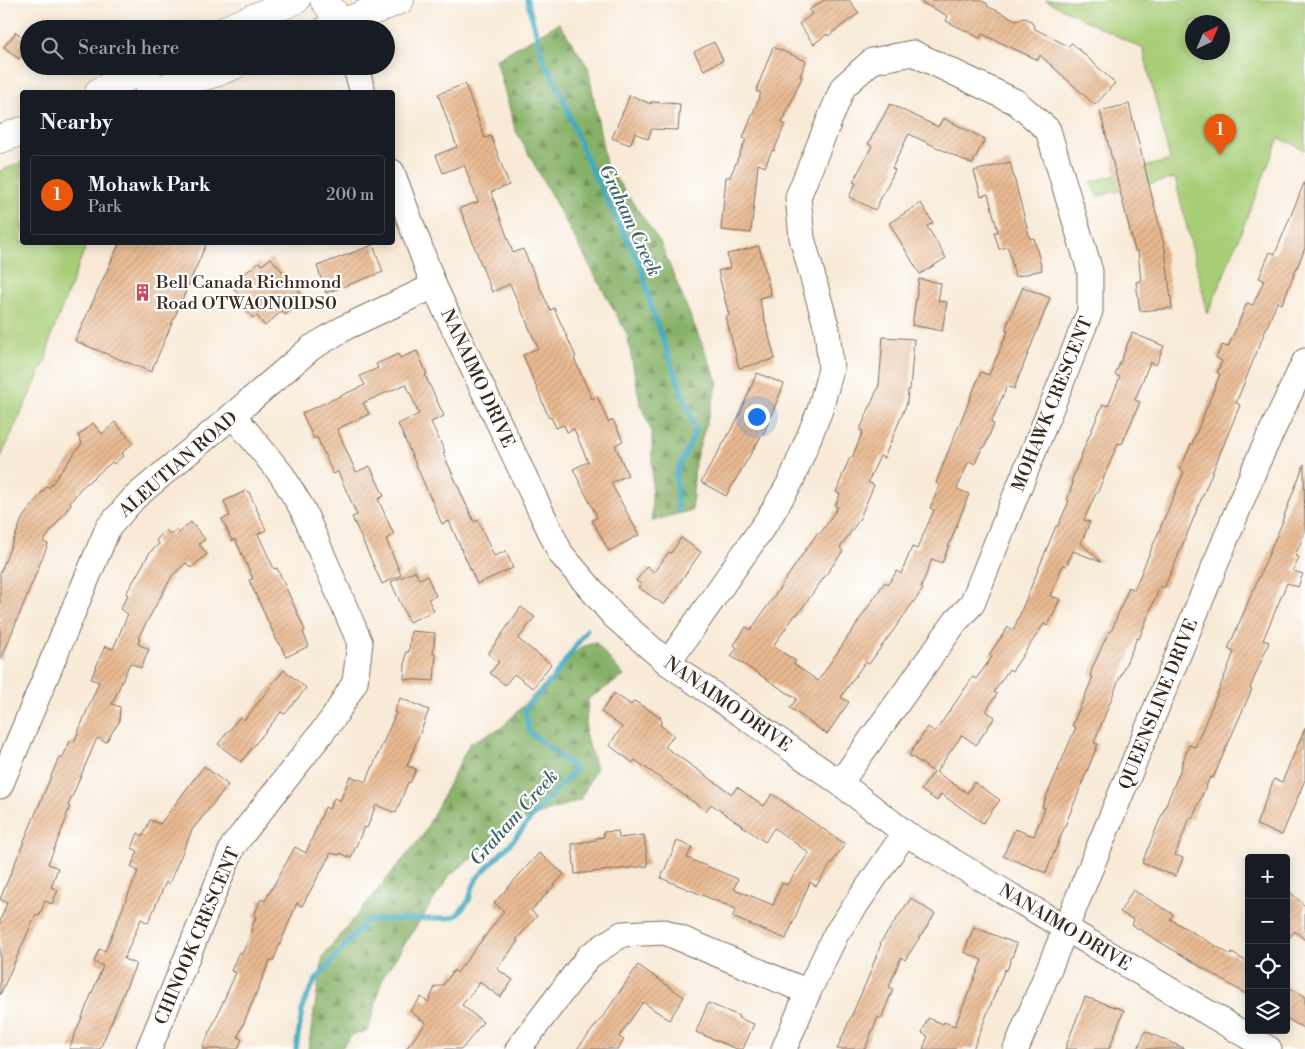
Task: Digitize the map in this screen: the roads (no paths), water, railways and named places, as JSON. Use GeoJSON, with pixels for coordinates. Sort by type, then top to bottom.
{"type":"FeatureCollection","features":[{"type":"Feature","properties":{"kind":"main road"},"geometry":{"type":"LineString","coordinates":[[243,20],[265,0]]}},
{"type":"Feature","properties":{"kind":"main road"},"geometry":{"type":"LineString","coordinates":[[249,20],[296,0]]}},
{"type":"Feature","properties":{"kind":"main road"},"geometry":{"type":"LineString","coordinates":[[324,0],[338,20],[400,0]]}},
{"type":"Feature","properties":{"kind":"main road"},"geometry":{"type":"LineString","coordinates":[[103,90],[132,75]]}},
{"type":"Feature","properties":{"kind":"main road"},"geometry":{"type":"LineString","coordinates":[[156,90],[208,75]]}},
{"type":"Feature","properties":{"kind":"main road"},"geometry":{"type":"LineString","coordinates":[[0,140],[20,132]]}},
{"type":"Feature","properties":{"kind":"street","name":"MOHAWK CRESCENT"},"geometry":{"type":"LineString","coordinates":[[668,663],[769,518],[791,481],[820,410],[831,369],[827,328],[802,238],[798,197],[843,87],[872,61],[913,53],[1016,102],[1048,130],[1090,271],[1090,312],[972,604],[956,621],[840,784]]}},
{"type":"Feature","properties":{"kind":"street"},"geometry":{"type":"LineString","coordinates":[[358,75],[362,90]]}},
{"type":"Feature","properties":{"kind":"street","name":"NANAIMO DRIVE"},"geometry":{"type":"LineString","coordinates":[[395,180],[434,286],[561,554],[614,616],[668,663],[840,784],[906,833],[1269,1049]]}},
{"type":"Feature","properties":{"kind":"street","name":"ALEUTIAN ROAD"},"geometry":{"type":"LineString","coordinates":[[0,786],[108,528],[134,498],[311,348],[346,327],[434,286]]}},
{"type":"Feature","properties":{"kind":"street","name":"QUEENSLINE DRIVE"},"geometry":{"type":"LineString","coordinates":[[1016,1049],[1257,463],[1305,361]]}},
{"type":"Feature","properties":{"kind":"street","name":"CHINOOK CRESCENT"},"geometry":{"type":"LineString","coordinates":[[149,1049],[233,846],[334,717],[354,682],[360,643],[303,510],[282,475],[233,416]]}},
{"type":"Feature","properties":{"kind":"street"},"geometry":{"type":"LineString","coordinates":[[784,1049],[808,992],[836,934],[906,833]]}},
{"type":"Feature","properties":{"kind":"street"},"geometry":{"type":"LineString","coordinates":[[518,1049],[589,956],[622,934],[665,932],[808,992]]}},
{"type":"Feature","properties":{"kind":"waterway","name":"Graham Creek"},"geometry":{"type":"LineString","coordinates":[[527,0],[544,61],[562,95],[591,169],[642,269],[652,310],[696,431],[676,473],[678,510]]}},
{"type":"Feature","properties":{"kind":"waterway","name":"Graham Creek"},"geometry":{"type":"LineString","coordinates":[[296,1049],[303,1005],[315,981],[365,923],[368,920],[450,918],[457,915],[469,900],[477,878],[511,843],[542,805],[576,769],[529,732],[525,709],[552,680],[587,630]]}},
{"type":"Feature","properties":{"kind":"place","name":"Mohawk Park"},"geometry":{"type":"Point","coordinates":[1220,155]}},
{"type":"Feature","properties":{"kind":"place","name":"Bell Canada Richmond Road OTWAON01DS0"},"geometry":{"type":"Point","coordinates":[142,292]}}]}
